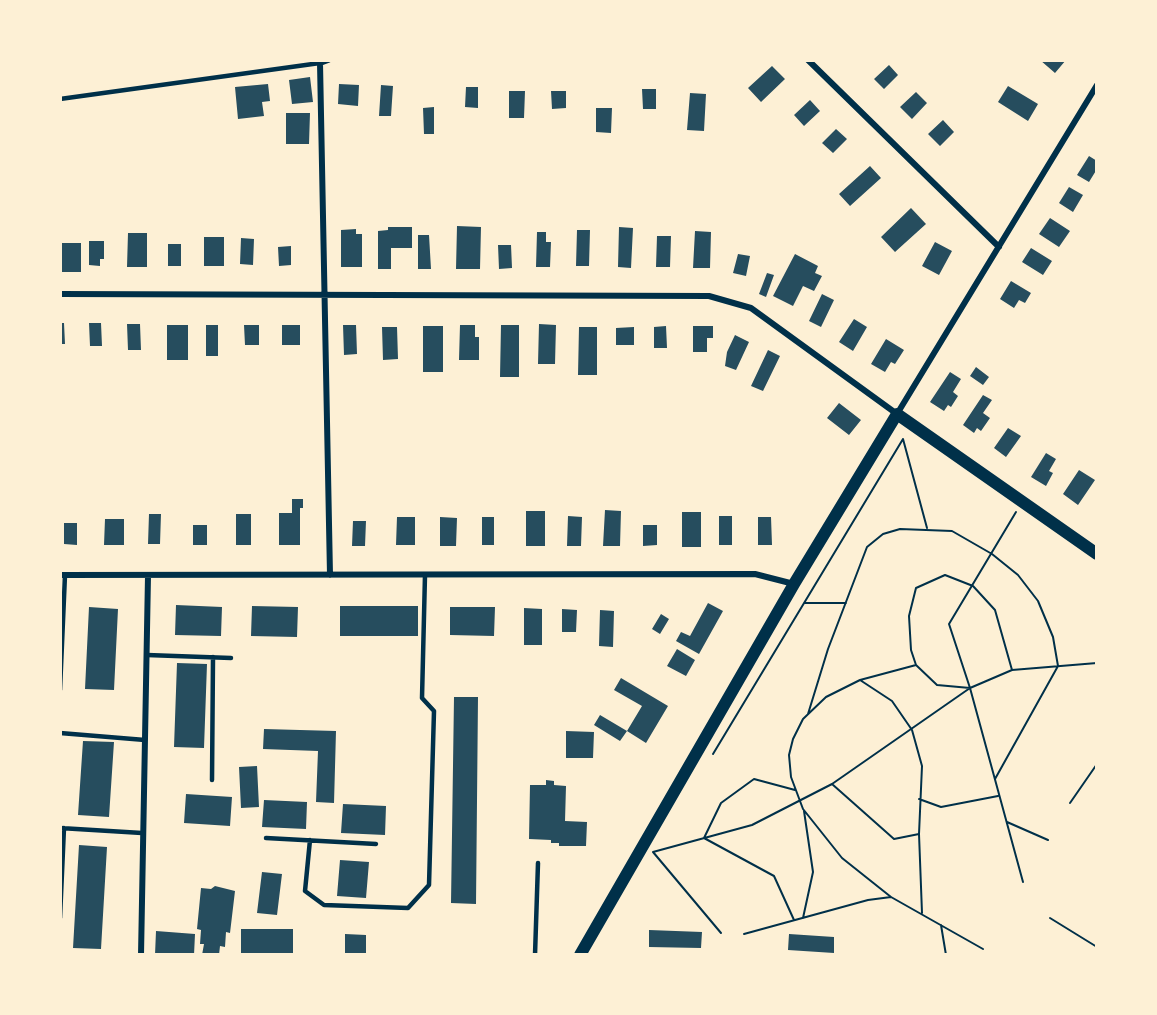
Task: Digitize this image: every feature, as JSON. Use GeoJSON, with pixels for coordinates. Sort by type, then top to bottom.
{"type":"FeatureCollection","features":[{"type":"Feature","properties":{"kind":"main road"},"geometry":{"type":"LineString","coordinates":[[580,955],[794,584],[897,414],[1097,554]]}},
{"type":"Feature","properties":{"kind":"street"},"geometry":{"type":"LineString","coordinates":[[328,60],[320,63],[330,575]]}},
{"type":"Feature","properties":{"kind":"street"},"geometry":{"type":"LineString","coordinates":[[808,60],[999,247]]}},
{"type":"Feature","properties":{"kind":"street"},"geometry":{"type":"LineString","coordinates":[[60,294],[709,296],[751,308],[897,414],[1097,85]]}},
{"type":"Feature","properties":{"kind":"street"},"geometry":{"type":"LineString","coordinates":[[63,575],[755,574],[794,584]]}},
{"type":"Feature","properties":{"kind":"street"},"geometry":{"type":"LineString","coordinates":[[141,955],[148,576]]}},
{"type":"Feature","properties":{"kind":"lane"},"geometry":{"type":"LineString","coordinates":[[60,99],[320,63]]}},
{"type":"Feature","properties":{"kind":"lane"},"geometry":{"type":"LineString","coordinates":[[60,690],[63,575]]}},
{"type":"Feature","properties":{"kind":"lane"},"geometry":{"type":"LineString","coordinates":[[310,840],[305,891],[324,905],[408,908],[429,885],[434,711],[422,699],[425,575]]}},
{"type":"Feature","properties":{"kind":"lane"},"geometry":{"type":"LineString","coordinates":[[147,655],[231,658]]}},
{"type":"Feature","properties":{"kind":"lane"},"geometry":{"type":"LineString","coordinates":[[212,780],[213,657]]}},
{"type":"Feature","properties":{"kind":"lane"},"geometry":{"type":"LineString","coordinates":[[60,733],[145,740]]}},
{"type":"Feature","properties":{"kind":"lane"},"geometry":{"type":"LineString","coordinates":[[60,918],[62,828],[142,834]]}},
{"type":"Feature","properties":{"kind":"lane"},"geometry":{"type":"LineString","coordinates":[[266,838],[376,844]]}},
{"type":"Feature","properties":{"kind":"lane"},"geometry":{"type":"LineString","coordinates":[[535,955],[538,863]]}},
{"type":"Feature","properties":{"kind":"path"},"geometry":{"type":"LineString","coordinates":[[708,762],[903,439],[927,528]]}},
{"type":"Feature","properties":{"kind":"path"},"geometry":{"type":"LineString","coordinates":[[1023,502],[949,624],[970,688],[1023,882]]}},
{"type":"Feature","properties":{"kind":"path"},"geometry":{"type":"LineString","coordinates":[[983,949],[891,897],[843,858],[803,809],[790,777],[789,755],[793,739],[808,714],[828,649],[867,547],[883,534],[900,529],[927,528],[952,531],[992,554],[1018,575],[1038,601],[1053,637],[1058,666],[995,778]]}},
{"type":"Feature","properties":{"kind":"path"},"geometry":{"type":"LineString","coordinates":[[970,688],[938,685],[916,665],[911,650],[909,616],[916,588],[945,575],[973,586],[995,610],[1012,670]]}},
{"type":"Feature","properties":{"kind":"path"},"geometry":{"type":"LineString","coordinates":[[804,603],[846,603]]}},
{"type":"Feature","properties":{"kind":"path"},"geometry":{"type":"LineString","coordinates":[[653,852],[752,825],[832,784],[970,688],[1012,670],[1097,663]]}},
{"type":"Feature","properties":{"kind":"path"},"geometry":{"type":"LineString","coordinates":[[808,714],[826,697],[860,680],[916,665]]}},
{"type":"Feature","properties":{"kind":"path"},"geometry":{"type":"LineString","coordinates":[[860,680],[892,700],[912,730],[921,766],[919,834],[921,913]]}},
{"type":"Feature","properties":{"kind":"path"},"geometry":{"type":"LineString","coordinates":[[1070,803],[1097,764]]}},
{"type":"Feature","properties":{"kind":"path"},"geometry":{"type":"LineString","coordinates":[[704,838],[721,803],[754,779],[795,790]]}},
{"type":"Feature","properties":{"kind":"path"},"geometry":{"type":"LineString","coordinates":[[832,784],[894,839],[919,834]]}},
{"type":"Feature","properties":{"kind":"path"},"geometry":{"type":"LineString","coordinates":[[920,799],[941,807],[999,796]]}},
{"type":"Feature","properties":{"kind":"path"},"geometry":{"type":"LineString","coordinates":[[803,809],[813,872],[803,918]]}},
{"type":"Feature","properties":{"kind":"path"},"geometry":{"type":"LineString","coordinates":[[1007,821],[1048,840]]}},
{"type":"Feature","properties":{"kind":"path"},"geometry":{"type":"LineString","coordinates":[[704,838],[774,876],[794,920]]}},
{"type":"Feature","properties":{"kind":"path"},"geometry":{"type":"LineString","coordinates":[[648,861],[660,842]]}},
{"type":"Feature","properties":{"kind":"path"},"geometry":{"type":"LineString","coordinates":[[653,852],[721,933]]}},
{"type":"Feature","properties":{"kind":"path"},"geometry":{"type":"LineString","coordinates":[[744,934],[891,897]]}},
{"type":"Feature","properties":{"kind":"path"},"geometry":{"type":"LineString","coordinates":[[1050,918],[1097,946]]}},
{"type":"Feature","properties":{"kind":"path"},"geometry":{"type":"LineString","coordinates":[[941,924],[946,955]]}},
{"type":"Feature","properties":{"kind":"building"},"geometry":{"type":"Polygon","coordinates":[[[1040,60],[1066,60],[1055,73],[1040,60]]]}},
{"type":"Feature","properties":{"kind":"building"},"geometry":{"type":"Polygon","coordinates":[[[889,65],[898,75],[884,89],[874,79],[889,65]]]}},
{"type":"Feature","properties":{"kind":"building"},"geometry":{"type":"Polygon","coordinates":[[[772,66],[785,79],[761,102],[748,88],[772,66]]]}},
{"type":"Feature","properties":{"kind":"building"},"geometry":{"type":"Polygon","coordinates":[[[310,77],[313,102],[292,104],[289,80],[310,77]]]}},
{"type":"Feature","properties":{"kind":"building"},"geometry":{"type":"Polygon","coordinates":[[[268,84],[270,101],[262,102],[264,116],[238,119],[235,87],[268,84]]]}},
{"type":"Feature","properties":{"kind":"building"},"geometry":{"type":"Polygon","coordinates":[[[339,84],[359,85],[358,106],[338,104],[339,84]]]}},
{"type":"Feature","properties":{"kind":"building"},"geometry":{"type":"Polygon","coordinates":[[[381,85],[393,86],[391,116],[379,116],[381,85]]]}},
{"type":"Feature","properties":{"kind":"building"},"geometry":{"type":"Polygon","coordinates":[[[1008,86],[1038,104],[1028,121],[998,102],[1008,86]]]}},
{"type":"Feature","properties":{"kind":"building"},"geometry":{"type":"Polygon","coordinates":[[[466,87],[478,87],[478,108],[465,107],[466,87]]]}},
{"type":"Feature","properties":{"kind":"building"},"geometry":{"type":"Polygon","coordinates":[[[642,89],[656,89],[656,109],[643,109],[642,89]]]}},
{"type":"Feature","properties":{"kind":"building"},"geometry":{"type":"Polygon","coordinates":[[[509,91],[525,91],[524,118],[509,118],[509,91]]]}},
{"type":"Feature","properties":{"kind":"building"},"geometry":{"type":"Polygon","coordinates":[[[551,91],[566,91],[566,108],[552,109],[551,91]]]}},
{"type":"Feature","properties":{"kind":"building"},"geometry":{"type":"Polygon","coordinates":[[[916,92],[927,103],[912,119],[900,107],[916,92]]]}},
{"type":"Feature","properties":{"kind":"building"},"geometry":{"type":"Polygon","coordinates":[[[690,93],[706,94],[704,131],[687,130],[690,93]]]}},
{"type":"Feature","properties":{"kind":"building"},"geometry":{"type":"Polygon","coordinates":[[[810,100],[820,111],[804,126],[794,115],[810,100]]]}},
{"type":"Feature","properties":{"kind":"building"},"geometry":{"type":"Polygon","coordinates":[[[434,107],[434,134],[424,134],[423,108],[434,107]]]}},
{"type":"Feature","properties":{"kind":"building"},"geometry":{"type":"Polygon","coordinates":[[[596,108],[612,108],[611,133],[596,132],[596,108]]]}},
{"type":"Feature","properties":{"kind":"building"},"geometry":{"type":"Polygon","coordinates":[[[286,113],[310,113],[309,144],[286,144],[286,113]]]}},
{"type":"Feature","properties":{"kind":"building"},"geometry":{"type":"Polygon","coordinates":[[[943,120],[954,132],[940,146],[928,134],[943,120]]]}},
{"type":"Feature","properties":{"kind":"building"},"geometry":{"type":"Polygon","coordinates":[[[836,129],[847,139],[833,153],[822,143],[836,129]]]}},
{"type":"Feature","properties":{"kind":"building"},"geometry":{"type":"Polygon","coordinates":[[[1089,156],[1097,161],[1097,169],[1089,182],[1077,175],[1089,156]]]}},
{"type":"Feature","properties":{"kind":"building"},"geometry":{"type":"Polygon","coordinates":[[[870,166],[881,178],[850,206],[839,194],[870,166]]]}},
{"type":"Feature","properties":{"kind":"building"},"geometry":{"type":"Polygon","coordinates":[[[1069,187],[1083,195],[1073,212],[1059,203],[1069,187]]]}},
{"type":"Feature","properties":{"kind":"building"},"geometry":{"type":"Polygon","coordinates":[[[911,208],[926,224],[895,252],[881,237],[911,208]]]}},
{"type":"Feature","properties":{"kind":"building"},"geometry":{"type":"Polygon","coordinates":[[[1050,218],[1070,231],[1059,247],[1039,234],[1050,218]]]}},
{"type":"Feature","properties":{"kind":"building"},"geometry":{"type":"Polygon","coordinates":[[[457,226],[481,227],[480,269],[456,269],[457,226]]]}},
{"type":"Feature","properties":{"kind":"building"},"geometry":{"type":"Polygon","coordinates":[[[388,227],[412,227],[412,248],[391,248],[391,269],[378,269],[378,231],[388,230],[388,227]]]}},
{"type":"Feature","properties":{"kind":"building"},"geometry":{"type":"Polygon","coordinates":[[[619,227],[633,228],[631,268],[618,267],[619,227]]]}},
{"type":"Feature","properties":{"kind":"building"},"geometry":{"type":"Polygon","coordinates":[[[356,229],[356,234],[362,234],[362,267],[341,267],[341,230],[356,229]]]}},
{"type":"Feature","properties":{"kind":"building"},"geometry":{"type":"Polygon","coordinates":[[[577,230],[590,230],[589,266],[576,266],[577,230]]]}},
{"type":"Feature","properties":{"kind":"building"},"geometry":{"type":"Polygon","coordinates":[[[695,231],[711,232],[710,268],[693,268],[695,231]]]}},
{"type":"Feature","properties":{"kind":"building"},"geometry":{"type":"Polygon","coordinates":[[[537,232],[546,232],[546,242],[551,242],[550,267],[536,267],[537,232]]]}},
{"type":"Feature","properties":{"kind":"building"},"geometry":{"type":"Polygon","coordinates":[[[128,233],[147,233],[147,267],[127,267],[128,233]]]}},
{"type":"Feature","properties":{"kind":"building"},"geometry":{"type":"Polygon","coordinates":[[[418,235],[429,235],[431,269],[418,269],[418,235]]]}},
{"type":"Feature","properties":{"kind":"building"},"geometry":{"type":"Polygon","coordinates":[[[657,236],[671,236],[670,267],[656,267],[657,236]]]}},
{"type":"Feature","properties":{"kind":"building"},"geometry":{"type":"Polygon","coordinates":[[[204,237],[224,237],[224,266],[204,266],[204,237]]]}},
{"type":"Feature","properties":{"kind":"building"},"geometry":{"type":"Polygon","coordinates":[[[241,238],[254,239],[253,265],[240,264],[241,238]]]}},
{"type":"Feature","properties":{"kind":"building"},"geometry":{"type":"Polygon","coordinates":[[[89,241],[104,241],[104,259],[100,259],[100,266],[89,265],[89,241]]]}},
{"type":"Feature","properties":{"kind":"building"},"geometry":{"type":"Polygon","coordinates":[[[935,242],[952,251],[939,275],[922,266],[935,242]]]}},
{"type":"Feature","properties":{"kind":"building"},"geometry":{"type":"Polygon","coordinates":[[[60,243],[81,243],[81,272],[60,272],[60,243]]]}},
{"type":"Feature","properties":{"kind":"building"},"geometry":{"type":"Polygon","coordinates":[[[168,244],[181,244],[181,266],[168,266],[168,244]]]}},
{"type":"Feature","properties":{"kind":"building"},"geometry":{"type":"Polygon","coordinates":[[[498,245],[511,245],[512,268],[499,269],[498,245]]]}},
{"type":"Feature","properties":{"kind":"building"},"geometry":{"type":"Polygon","coordinates":[[[291,246],[291,265],[279,266],[278,247],[291,246]]]}},
{"type":"Feature","properties":{"kind":"building"},"geometry":{"type":"Polygon","coordinates":[[[1031,248],[1052,261],[1043,275],[1022,262],[1031,248]]]}},
{"type":"Feature","properties":{"kind":"building"},"geometry":{"type":"Polygon","coordinates":[[[738,254],[750,256],[746,276],[733,273],[738,254]]]}},
{"type":"Feature","properties":{"kind":"building"},"geometry":{"type":"Polygon","coordinates":[[[795,254],[818,266],[815,273],[822,276],[814,291],[803,286],[793,306],[773,296],[795,254]]]}},
{"type":"Feature","properties":{"kind":"building"},"geometry":{"type":"Polygon","coordinates":[[[767,273],[774,275],[766,297],[759,294],[767,273]]]}},
{"type":"Feature","properties":{"kind":"building"},"geometry":{"type":"Polygon","coordinates":[[[1011,281],[1031,293],[1025,303],[1019,300],[1014,308],[1000,299],[1011,281]]]}},
{"type":"Feature","properties":{"kind":"building"},"geometry":{"type":"Polygon","coordinates":[[[822,294],[834,300],[821,327],[809,321],[822,294]]]}},
{"type":"Feature","properties":{"kind":"building"},"geometry":{"type":"Polygon","coordinates":[[[854,319],[867,327],[853,351],[839,342],[854,319]]]}},
{"type":"Feature","properties":{"kind":"building"},"geometry":{"type":"Polygon","coordinates":[[[60,323],[64,323],[65,344],[60,344],[60,323]]]}},
{"type":"Feature","properties":{"kind":"building"},"geometry":{"type":"Polygon","coordinates":[[[89,323],[101,323],[102,346],[90,346],[89,323]]]}},
{"type":"Feature","properties":{"kind":"building"},"geometry":{"type":"Polygon","coordinates":[[[127,324],[140,324],[141,350],[128,350],[127,324]]]}},
{"type":"Feature","properties":{"kind":"building"},"geometry":{"type":"Polygon","coordinates":[[[539,324],[556,325],[555,364],[538,364],[539,324]]]}},
{"type":"Feature","properties":{"kind":"building"},"geometry":{"type":"Polygon","coordinates":[[[167,325],[188,325],[188,360],[167,360],[167,325]]]}},
{"type":"Feature","properties":{"kind":"building"},"geometry":{"type":"Polygon","coordinates":[[[206,325],[218,325],[218,356],[206,356],[206,325]]]}},
{"type":"Feature","properties":{"kind":"building"},"geometry":{"type":"Polygon","coordinates":[[[244,325],[259,325],[259,345],[245,345],[244,325]]]}},
{"type":"Feature","properties":{"kind":"building"},"geometry":{"type":"Polygon","coordinates":[[[282,325],[300,325],[300,345],[282,345],[282,325]]]}},
{"type":"Feature","properties":{"kind":"building"},"geometry":{"type":"Polygon","coordinates":[[[343,325],[356,325],[357,354],[344,355],[343,325]]]}},
{"type":"Feature","properties":{"kind":"building"},"geometry":{"type":"Polygon","coordinates":[[[460,325],[475,325],[475,337],[479,337],[479,360],[459,360],[460,325]]]}},
{"type":"Feature","properties":{"kind":"building"},"geometry":{"type":"Polygon","coordinates":[[[501,325],[519,325],[519,377],[500,377],[501,325]]]}},
{"type":"Feature","properties":{"kind":"building"},"geometry":{"type":"Polygon","coordinates":[[[423,326],[443,326],[443,372],[423,372],[423,326]]]}},
{"type":"Feature","properties":{"kind":"building"},"geometry":{"type":"Polygon","coordinates":[[[666,326],[667,348],[654,348],[654,327],[666,326]]]}},
{"type":"Feature","properties":{"kind":"building"},"geometry":{"type":"Polygon","coordinates":[[[693,326],[713,326],[713,338],[707,338],[707,352],[693,352],[693,326]]]}},
{"type":"Feature","properties":{"kind":"building"},"geometry":{"type":"Polygon","coordinates":[[[382,327],[397,327],[398,359],[383,360],[382,327]]]}},
{"type":"Feature","properties":{"kind":"building"},"geometry":{"type":"Polygon","coordinates":[[[579,327],[597,327],[597,375],[578,375],[579,327]]]}},
{"type":"Feature","properties":{"kind":"building"},"geometry":{"type":"Polygon","coordinates":[[[634,327],[634,345],[616,345],[616,328],[634,327]]]}},
{"type":"Feature","properties":{"kind":"building"},"geometry":{"type":"Polygon","coordinates":[[[735,335],[749,342],[736,370],[725,366],[727,352],[735,335]]]}},
{"type":"Feature","properties":{"kind":"building"},"geometry":{"type":"Polygon","coordinates":[[[886,339],[904,350],[895,364],[891,362],[885,372],[871,364],[886,339]]]}},
{"type":"Feature","properties":{"kind":"building"},"geometry":{"type":"Polygon","coordinates":[[[768,350],[780,356],[763,391],[751,386],[768,350]]]}},
{"type":"Feature","properties":{"kind":"building"},"geometry":{"type":"Polygon","coordinates":[[[976,367],[989,377],[983,385],[970,376],[976,367]]]}},
{"type":"Feature","properties":{"kind":"building"},"geometry":{"type":"Polygon","coordinates":[[[950,372],[961,379],[953,392],[958,396],[951,407],[948,405],[944,411],[930,402],[950,372]]]}},
{"type":"Feature","properties":{"kind":"building"},"geometry":{"type":"Polygon","coordinates":[[[983,395],[992,400],[983,413],[990,418],[981,431],[977,428],[974,433],[963,425],[983,395]]]}},
{"type":"Feature","properties":{"kind":"building"},"geometry":{"type":"Polygon","coordinates":[[[839,403],[861,420],[849,435],[827,418],[839,403]]]}},
{"type":"Feature","properties":{"kind":"building"},"geometry":{"type":"Polygon","coordinates":[[[1008,428],[1021,436],[1006,457],[994,448],[1008,428]]]}},
{"type":"Feature","properties":{"kind":"building"},"geometry":{"type":"Polygon","coordinates":[[[1046,453],[1056,459],[1049,471],[1053,473],[1046,486],[1031,477],[1046,453]]]}},
{"type":"Feature","properties":{"kind":"building"},"geometry":{"type":"Polygon","coordinates":[[[1079,470],[1095,480],[1078,505],[1063,494],[1079,470]]]}},
{"type":"Feature","properties":{"kind":"building"},"geometry":{"type":"Polygon","coordinates":[[[292,499],[303,499],[303,508],[300,508],[300,545],[279,545],[279,513],[292,513],[292,499]]]}},
{"type":"Feature","properties":{"kind":"building"},"geometry":{"type":"Polygon","coordinates":[[[605,510],[621,511],[620,546],[603,546],[605,510]]]}},
{"type":"Feature","properties":{"kind":"building"},"geometry":{"type":"Polygon","coordinates":[[[526,511],[545,511],[545,546],[526,546],[526,511]]]}},
{"type":"Feature","properties":{"kind":"building"},"geometry":{"type":"Polygon","coordinates":[[[682,512],[701,512],[701,547],[682,547],[682,512]]]}},
{"type":"Feature","properties":{"kind":"building"},"geometry":{"type":"Polygon","coordinates":[[[149,514],[161,514],[160,544],[148,544],[149,514]]]}},
{"type":"Feature","properties":{"kind":"building"},"geometry":{"type":"Polygon","coordinates":[[[236,514],[251,514],[251,545],[236,545],[236,514]]]}},
{"type":"Feature","properties":{"kind":"building"},"geometry":{"type":"Polygon","coordinates":[[[568,516],[582,517],[581,546],[567,546],[568,516]]]}},
{"type":"Feature","properties":{"kind":"building"},"geometry":{"type":"Polygon","coordinates":[[[719,516],[732,516],[732,545],[719,545],[719,516]]]}},
{"type":"Feature","properties":{"kind":"building"},"geometry":{"type":"Polygon","coordinates":[[[397,517],[415,517],[415,545],[396,545],[397,517]]]}},
{"type":"Feature","properties":{"kind":"building"},"geometry":{"type":"Polygon","coordinates":[[[440,517],[457,518],[456,546],[440,546],[440,517]]]}},
{"type":"Feature","properties":{"kind":"building"},"geometry":{"type":"Polygon","coordinates":[[[482,517],[494,517],[494,545],[482,545],[482,517]]]}},
{"type":"Feature","properties":{"kind":"building"},"geometry":{"type":"Polygon","coordinates":[[[758,517],[771,517],[772,545],[758,545],[758,517]]]}},
{"type":"Feature","properties":{"kind":"building"},"geometry":{"type":"Polygon","coordinates":[[[105,519],[124,519],[124,545],[104,545],[105,519]]]}},
{"type":"Feature","properties":{"kind":"building"},"geometry":{"type":"Polygon","coordinates":[[[353,521],[366,521],[365,546],[352,546],[353,521]]]}},
{"type":"Feature","properties":{"kind":"building"},"geometry":{"type":"Polygon","coordinates":[[[64,523],[77,523],[77,545],[64,544],[64,523]]]}},
{"type":"Feature","properties":{"kind":"building"},"geometry":{"type":"Polygon","coordinates":[[[193,525],[207,525],[207,545],[193,545],[193,525]]]}},
{"type":"Feature","properties":{"kind":"building"},"geometry":{"type":"Polygon","coordinates":[[[643,525],[657,525],[657,545],[643,546],[643,525]]]}},
{"type":"Feature","properties":{"kind":"building"},"geometry":{"type":"Polygon","coordinates":[[[708,603],[723,611],[699,654],[676,641],[681,632],[690,636],[708,603]]]}},
{"type":"Feature","properties":{"kind":"building"},"geometry":{"type":"Polygon","coordinates":[[[176,605],[222,607],[221,636],[175,635],[176,605]]]}},
{"type":"Feature","properties":{"kind":"building"},"geometry":{"type":"Polygon","coordinates":[[[252,606],[298,607],[297,637],[251,636],[252,606]]]}},
{"type":"Feature","properties":{"kind":"building"},"geometry":{"type":"Polygon","coordinates":[[[340,606],[418,606],[418,636],[340,636],[340,606]]]}},
{"type":"Feature","properties":{"kind":"building"},"geometry":{"type":"Polygon","coordinates":[[[89,607],[118,609],[114,690],[85,689],[89,607]]]}},
{"type":"Feature","properties":{"kind":"building"},"geometry":{"type":"Polygon","coordinates":[[[450,607],[495,607],[494,636],[450,635],[450,607]]]}},
{"type":"Feature","properties":{"kind":"building"},"geometry":{"type":"Polygon","coordinates":[[[524,608],[542,609],[542,645],[524,645],[524,608]]]}},
{"type":"Feature","properties":{"kind":"building"},"geometry":{"type":"Polygon","coordinates":[[[562,609],[577,610],[576,632],[562,632],[562,609]]]}},
{"type":"Feature","properties":{"kind":"building"},"geometry":{"type":"Polygon","coordinates":[[[600,610],[614,611],[613,647],[599,646],[600,610]]]}},
{"type":"Feature","properties":{"kind":"building"},"geometry":{"type":"Polygon","coordinates":[[[661,614],[669,619],[660,634],[652,629],[661,614]]]}},
{"type":"Feature","properties":{"kind":"building"},"geometry":{"type":"Polygon","coordinates":[[[677,649],[695,660],[686,676],[667,666],[677,649]]]}},
{"type":"Feature","properties":{"kind":"building"},"geometry":{"type":"Polygon","coordinates":[[[177,663],[207,664],[204,748],[174,747],[177,663]]]}},
{"type":"Feature","properties":{"kind":"building"},"geometry":{"type":"Polygon","coordinates":[[[621,678],[668,706],[646,743],[627,731],[642,706],[614,690],[621,678]]]}},
{"type":"Feature","properties":{"kind":"building"},"geometry":{"type":"Polygon","coordinates":[[[454,697],[478,697],[476,904],[451,903],[454,697]]]}},
{"type":"Feature","properties":{"kind":"building"},"geometry":{"type":"Polygon","coordinates":[[[600,715],[627,731],[620,741],[594,725],[600,715]]]}},
{"type":"Feature","properties":{"kind":"building"},"geometry":{"type":"Polygon","coordinates":[[[264,729],[336,731],[334,803],[316,802],[318,751],[263,749],[264,729]]]}},
{"type":"Feature","properties":{"kind":"building"},"geometry":{"type":"Polygon","coordinates":[[[566,731],[594,732],[593,758],[566,758],[566,731]]]}},
{"type":"Feature","properties":{"kind":"building"},"geometry":{"type":"Polygon","coordinates":[[[83,741],[114,742],[109,817],[78,815],[83,741]]]}},
{"type":"Feature","properties":{"kind":"building"},"geometry":{"type":"Polygon","coordinates":[[[257,766],[259,807],[241,808],[239,767],[257,766]]]}},
{"type":"Feature","properties":{"kind":"building"},"geometry":{"type":"Polygon","coordinates":[[[546,780],[554,781],[554,785],[566,786],[565,821],[587,822],[586,846],[559,846],[559,843],[551,843],[551,840],[529,839],[530,785],[546,785],[546,780]]]}},
{"type":"Feature","properties":{"kind":"building"},"geometry":{"type":"Polygon","coordinates":[[[186,794],[232,797],[230,826],[184,823],[186,794]]]}},
{"type":"Feature","properties":{"kind":"building"},"geometry":{"type":"Polygon","coordinates":[[[264,800],[307,802],[306,829],[262,827],[264,800]]]}},
{"type":"Feature","properties":{"kind":"building"},"geometry":{"type":"Polygon","coordinates":[[[343,804],[386,806],[385,835],[341,833],[343,804]]]}},
{"type":"Feature","properties":{"kind":"building"},"geometry":{"type":"Polygon","coordinates":[[[79,845],[107,847],[101,949],[73,948],[79,845]]]}},
{"type":"Feature","properties":{"kind":"building"},"geometry":{"type":"Polygon","coordinates":[[[340,860],[369,862],[366,898],[337,896],[340,860]]]}},
{"type":"Feature","properties":{"kind":"building"},"geometry":{"type":"Polygon","coordinates":[[[262,872],[282,874],[277,915],[257,913],[262,872]]]}},
{"type":"Feature","properties":{"kind":"building"},"geometry":{"type":"Polygon","coordinates":[[[215,886],[235,891],[230,933],[226,932],[225,947],[220,946],[219,955],[202,955],[204,944],[200,944],[201,930],[197,929],[201,888],[211,889],[215,886]]]}},
{"type":"Feature","properties":{"kind":"building"},"geometry":{"type":"Polygon","coordinates":[[[241,929],[293,929],[293,955],[241,955],[241,929]]]}},
{"type":"Feature","properties":{"kind":"building"},"geometry":{"type":"Polygon","coordinates":[[[649,930],[702,932],[701,948],[649,947],[649,930]]]}},
{"type":"Feature","properties":{"kind":"building"},"geometry":{"type":"Polygon","coordinates":[[[156,931],[195,934],[194,955],[155,955],[156,931]]]}},
{"type":"Feature","properties":{"kind":"building"},"geometry":{"type":"Polygon","coordinates":[[[345,934],[366,935],[366,955],[345,955],[345,934]]]}},
{"type":"Feature","properties":{"kind":"building"},"geometry":{"type":"Polygon","coordinates":[[[789,934],[834,937],[834,953],[788,950],[789,934]]]}}]}
